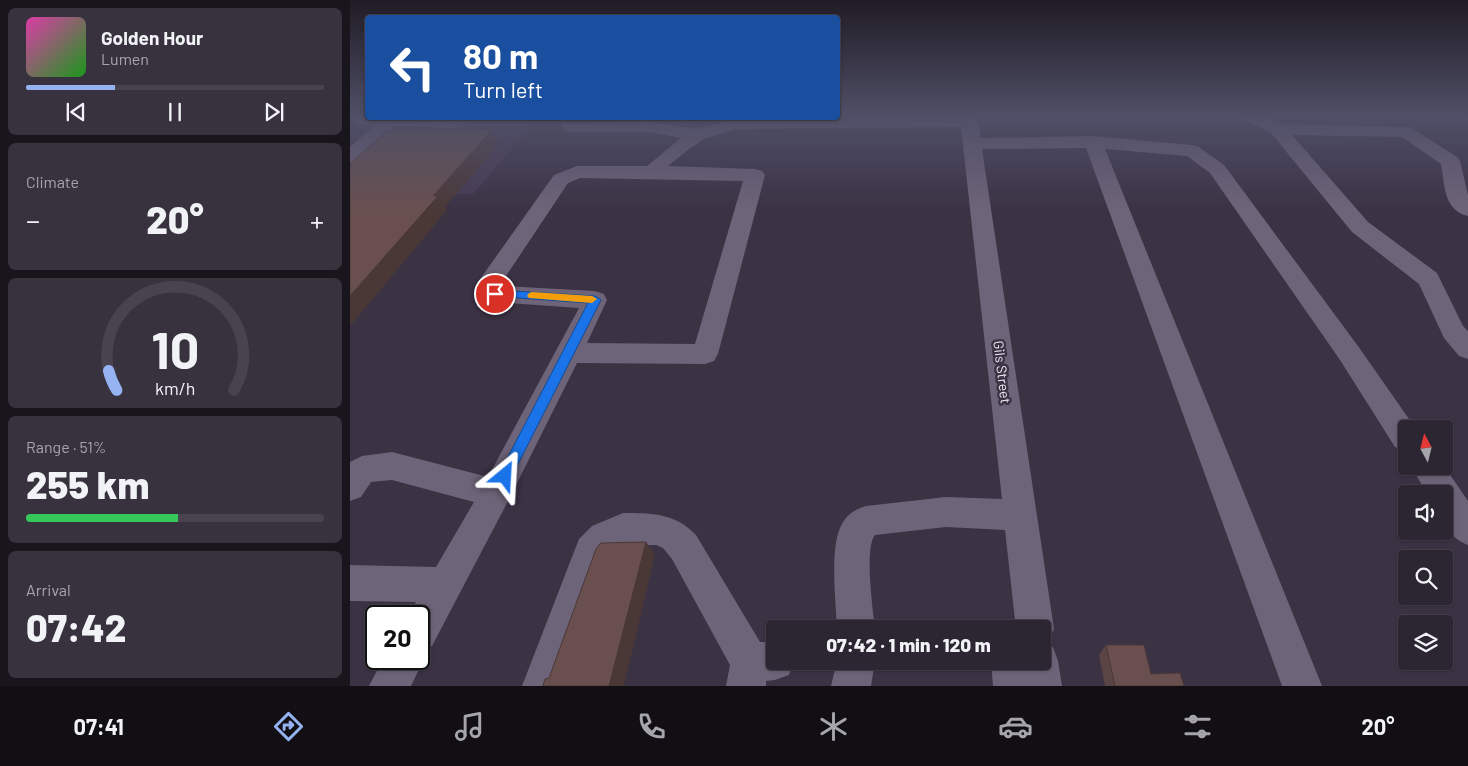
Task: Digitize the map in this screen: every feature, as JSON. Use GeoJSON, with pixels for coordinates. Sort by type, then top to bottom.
{"type":"FeatureCollection","features":[{"type":"Feature","properties":{"kind":"street"},"geometry":{"type":"LineString","coordinates":[[350,157],[361,147]]}},
{"type":"Feature","properties":{"kind":"street"},"geometry":{"type":"LineString","coordinates":[[660,172],[657,166],[680,147]]}},
{"type":"Feature","properties":{"kind":"street","name":"Gils Street"},"geometry":{"type":"LineString","coordinates":[[973,147],[1034,620]]}},
{"type":"Feature","properties":{"kind":"street"},"geometry":{"type":"LineString","coordinates":[[1095,147],[1302,686]]}},
{"type":"Feature","properties":{"kind":"street"},"geometry":{"type":"LineString","coordinates":[[1148,147],[1192,151],[1217,169],[1349,353],[1398,426]]}},
{"type":"Feature","properties":{"kind":"street"},"geometry":{"type":"LineString","coordinates":[[1292,147],[1360,227],[1429,279],[1452,331],[1468,349]]}},
{"type":"Feature","properties":{"kind":"street"},"geometry":{"type":"LineString","coordinates":[[1429,147],[1450,161],[1460,205],[1468,210]]}},
{"type":"Feature","properties":{"kind":"street"},"geometry":{"type":"LineString","coordinates":[[430,614],[496,493],[595,300],[495,294],[490,282],[561,179],[577,172],[755,175],[705,354],[569,353]]}},
{"type":"Feature","properties":{"kind":"street"},"geometry":{"type":"LineString","coordinates":[[350,487],[362,470],[392,466],[496,493]]}},
{"type":"Feature","properties":{"kind":"street"},"geometry":{"type":"LineString","coordinates":[[1432,475],[1468,529]]}},
{"type":"Feature","properties":{"kind":"street"},"geometry":{"type":"LineString","coordinates":[[855,620],[852,574],[854,534],[866,521],[946,512],[1021,515]]}},
{"type":"Feature","properties":{"kind":"street"},"geometry":{"type":"LineString","coordinates":[[542,686],[591,551],[604,537],[623,529],[658,529],[675,537],[684,547],[757,670]]}},
{"type":"Feature","properties":{"kind":"street"},"geometry":{"type":"LineString","coordinates":[[350,583],[446,585]]}},
{"type":"Feature","properties":{"kind":"street"},"geometry":{"type":"LineString","coordinates":[[390,686],[399,670]]}},
{"type":"Feature","properties":{"kind":"street"},"geometry":{"type":"LineString","coordinates":[[851,686],[854,670]]}},
{"type":"Feature","properties":{"kind":"street"},"geometry":{"type":"LineString","coordinates":[[1011,670],[1014,686]]}},
{"type":"Feature","properties":{"kind":"street"},"geometry":{"type":"LineString","coordinates":[[1040,670],[1042,686]]}},
{"type":"Feature","properties":{"kind":"shaded area"},"geometry":{"type":"Polygon","coordinates":[[[350,147],[513,147],[473,194],[350,195],[350,147]]]}},
{"type":"Feature","properties":{"kind":"building"},"geometry":{"type":"Polygon","coordinates":[[[369,147],[477,147],[433,196],[438,196],[350,296],[350,164],[369,147]]]}},
{"type":"Feature","properties":{"kind":"building"},"geometry":{"type":"Polygon","coordinates":[[[646,542],[609,686],[543,686],[545,679],[549,678],[596,549],[601,543],[646,542]]]}},
{"type":"Feature","properties":{"kind":"building"},"geometry":{"type":"Polygon","coordinates":[[[1106,645],[1144,645],[1151,674],[1180,673],[1184,686],[1115,686],[1106,645]]]}},
{"type":"Feature","properties":{"kind":"slow traffic"},"geometry":{"type":"LineString","coordinates":[[532,296],[592,299]]}},
{"type":"Feature","properties":{"kind":"route"},"geometry":{"type":"LineString","coordinates":[[495,294],[595,300],[505,476]]}}]}
